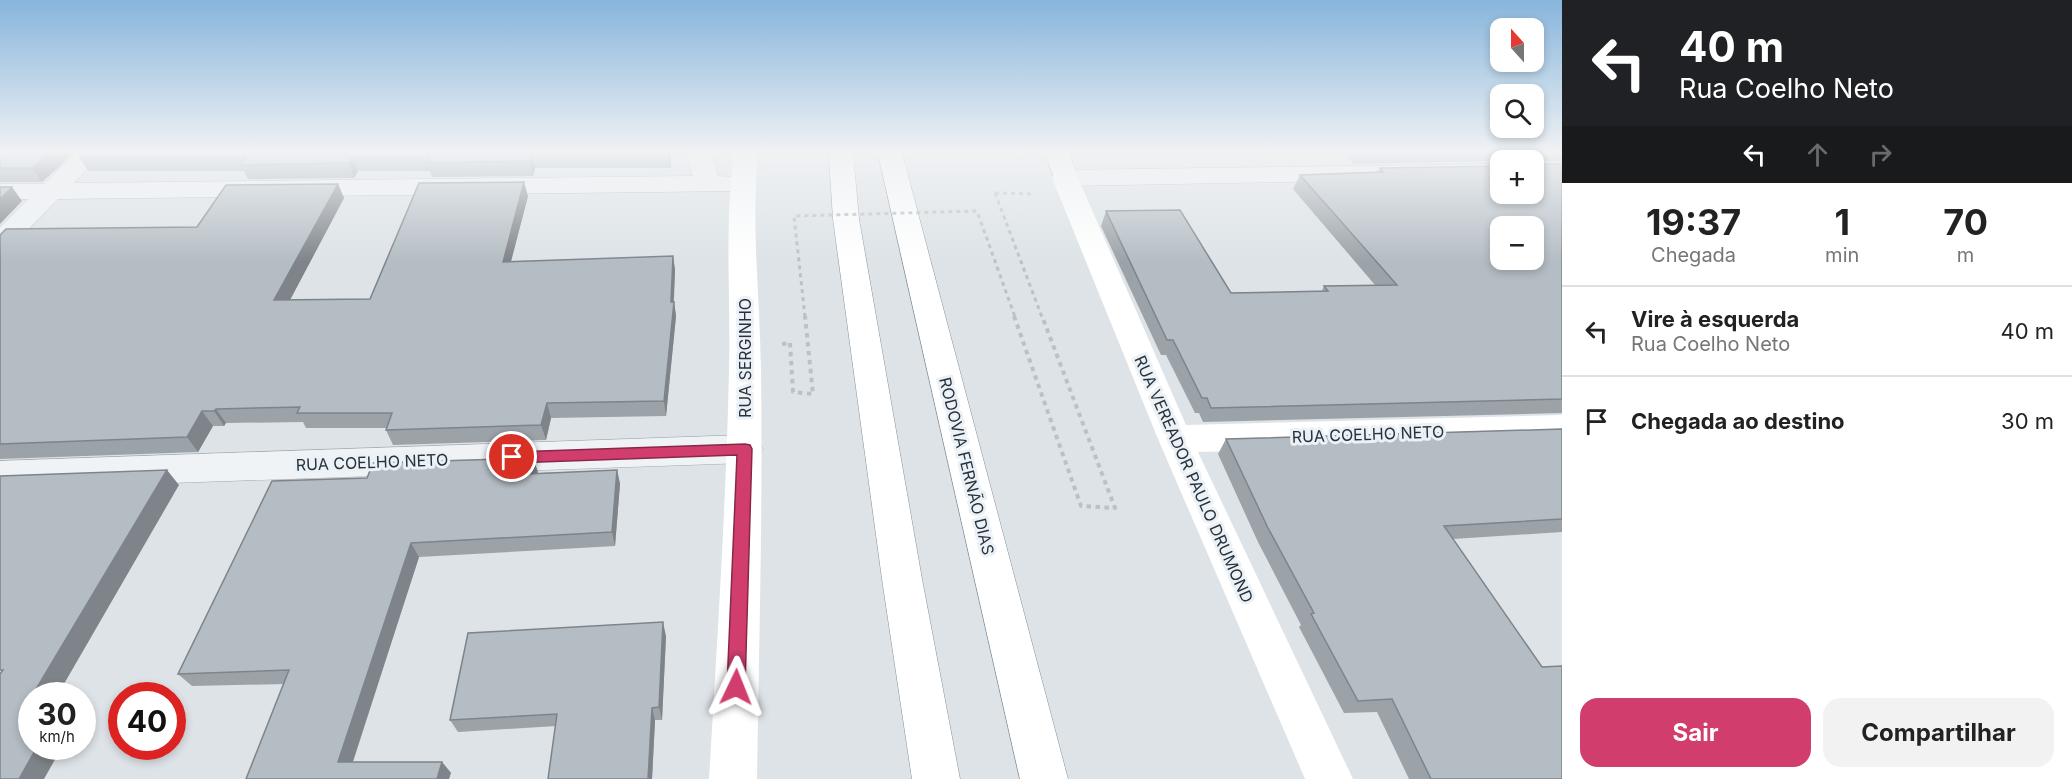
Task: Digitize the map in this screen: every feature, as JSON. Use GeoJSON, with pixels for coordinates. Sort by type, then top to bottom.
{"type":"FeatureCollection","features":[{"type":"Feature","properties":{"kind":"main road","name":"RUA SERGINHO"},"geometry":{"type":"LineString","coordinates":[[733,189],[746,346],[745,449],[733,779]]}},
{"type":"Feature","properties":{"kind":"main road"},"geometry":{"type":"LineString","coordinates":[[844,189],[846,219],[902,579],[936,779]]}},
{"type":"Feature","properties":{"kind":"main road","name":"RODOVIA FERNÃO DIAS"},"geometry":{"type":"LineString","coordinates":[[899,189],[1044,779]]}},
{"type":"Feature","properties":{"kind":"main road","name":"RUA VEREADOR PAULO DRUMOND"},"geometry":{"type":"LineString","coordinates":[[1071,189],[1175,439],[1329,779]]}},
{"type":"Feature","properties":{"kind":"main road","name":"RUA COELHO NETO"},"geometry":{"type":"LineString","coordinates":[[1175,439],[1562,428]]}},
{"type":"Feature","properties":{"kind":"street"},"geometry":{"type":"LineString","coordinates":[[0,242],[53,189]]}},
{"type":"Feature","properties":{"kind":"street"},"geometry":{"type":"LineString","coordinates":[[0,192],[145,189]]}},
{"type":"Feature","properties":{"kind":"street","name":"RUA COELHO NETO"},"geometry":{"type":"LineString","coordinates":[[0,475],[745,449]]}},
{"type":"Feature","properties":{"kind":"path"},"geometry":{"type":"LineString","coordinates":[[790,343],[793,393],[813,394],[794,216],[977,211],[1081,506],[1115,508],[995,193]]}},
{"type":"Feature","properties":{"kind":"building"},"geometry":{"type":"Polygon","coordinates":[[[0,189],[10,189],[0,199],[0,189]]]}},
{"type":"Feature","properties":{"kind":"building"},"geometry":{"type":"Polygon","coordinates":[[[223,189],[335,189],[274,300],[370,299],[416,189],[522,189],[503,262],[673,256],[671,302],[674,302],[664,401],[547,403],[541,425],[386,430],[392,413],[297,413],[300,407],[216,409],[202,411],[187,437],[0,444],[0,235],[6,229],[197,227],[223,189]]]}},
{"type":"Feature","properties":{"kind":"building"},"geometry":{"type":"Polygon","coordinates":[[[1313,189],[1490,189],[1490,204],[1544,204],[1544,189],[1562,189],[1562,399],[1211,408],[1207,398],[1202,398],[1173,340],[1167,340],[1106,211],[1180,210],[1231,293],[1328,291],[1324,286],[1397,285],[1313,189]]]}},
{"type":"Feature","properties":{"kind":"building"},"geometry":{"type":"Polygon","coordinates":[[[1562,429],[1562,519],[1444,526],[1542,667],[1562,666],[1562,779],[1431,779],[1392,699],[1358,701],[1311,614],[1314,613],[1268,528],[1226,439],[1562,429]]]}},
{"type":"Feature","properties":{"kind":"building"},"geometry":{"type":"Polygon","coordinates":[[[533,458],[529,474],[617,470],[612,532],[411,543],[338,762],[442,762],[437,779],[246,779],[289,670],[178,674],[272,481],[367,478],[373,463],[533,458]]]}},
{"type":"Feature","properties":{"kind":"building"},"geometry":{"type":"Polygon","coordinates":[[[167,470],[40,682],[18,682],[18,760],[30,760],[19,779],[0,779],[0,674],[3,670],[0,670],[0,476],[167,470]]]}},
{"type":"Feature","properties":{"kind":"building"},"geometry":{"type":"Polygon","coordinates":[[[663,622],[659,707],[652,708],[648,779],[548,779],[557,714],[450,720],[468,633],[663,622]]]}},
{"type":"Feature","properties":{"kind":"route"},"geometry":{"type":"LineString","coordinates":[[512,457],[745,449],[736,687]]}}]}
